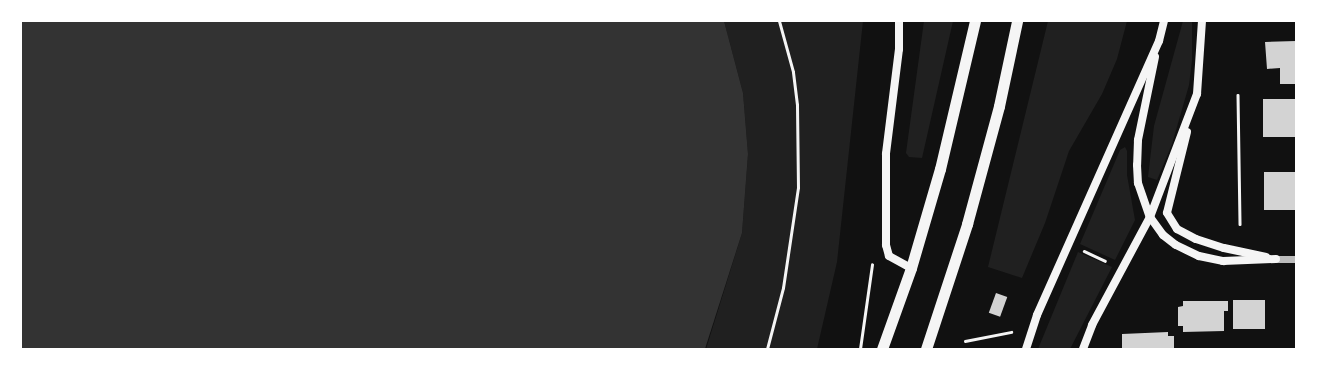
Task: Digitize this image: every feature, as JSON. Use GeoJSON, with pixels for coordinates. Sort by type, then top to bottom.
{"type":"FeatureCollection","features":[{"type":"Feature","properties":{"kind":"highway"},"geometry":{"type":"LineString","coordinates":[[882,349],[911,268],[940,169],[975,21]]}},
{"type":"Feature","properties":{"kind":"highway"},"geometry":{"type":"LineString","coordinates":[[926,349],[967,224],[999,106],[1017,21]]}},
{"type":"Feature","properties":{"kind":"main road"},"geometry":{"type":"LineString","coordinates":[[899,21],[900,49],[886,154],[886,245],[889,256],[911,268]]}},
{"type":"Feature","properties":{"kind":"main road"},"geometry":{"type":"LineString","coordinates":[[1164,21],[1158,41],[1138,140],[1138,183],[1150,217],[1163,234],[1176,245],[1199,256],[1223,261],[1276,259]]}},
{"type":"Feature","properties":{"kind":"main road"},"geometry":{"type":"LineString","coordinates":[[1202,21],[1197,94],[1167,213],[1177,229],[1196,240],[1276,259]]}},
{"type":"Feature","properties":{"kind":"main road"},"geometry":{"type":"LineString","coordinates":[[1026,349],[1037,315],[1158,41]]}},
{"type":"Feature","properties":{"kind":"main road"},"geometry":{"type":"LineString","coordinates":[[1083,349],[1092,326],[1150,217],[1197,94]]}},
{"type":"Feature","properties":{"kind":"street"},"geometry":{"type":"LineString","coordinates":[[1276,259],[1296,259]]}},
{"type":"Feature","properties":{"kind":"path"},"geometry":{"type":"LineString","coordinates":[[767,349],[783,288],[798,188],[797,105],[793,72],[780,21]]}},
{"type":"Feature","properties":{"kind":"path"},"geometry":{"type":"LineString","coordinates":[[1238,95],[1240,224]]}},
{"type":"Feature","properties":{"kind":"path"},"geometry":{"type":"LineString","coordinates":[[1080,249],[1108,262]]}},
{"type":"Feature","properties":{"kind":"path"},"geometry":{"type":"LineString","coordinates":[[966,341],[1011,332]]}},
{"type":"Feature","properties":{"kind":"shaded area"},"geometry":{"type":"Polygon","coordinates":[[[21,21],[724,21],[743,93],[748,154],[742,233],[705,349],[21,349],[21,21]]]}},
{"type":"Feature","properties":{"kind":"shaded area"},"geometry":{"type":"Polygon","coordinates":[[[724,21],[863,21],[837,262],[817,349],[706,349],[742,233],[748,154],[743,93],[724,21]]]}},
{"type":"Feature","properties":{"kind":"shaded area"},"geometry":{"type":"Polygon","coordinates":[[[924,21],[953,21],[922,158],[909,157],[906,153],[924,21]]]}},
{"type":"Feature","properties":{"kind":"shaded area"},"geometry":{"type":"Polygon","coordinates":[[[1048,21],[1127,21],[1117,59],[1102,94],[1069,151],[1045,223],[1022,278],[988,267],[1048,21]]]}},
{"type":"Feature","properties":{"kind":"shaded area"},"geometry":{"type":"Polygon","coordinates":[[[1183,21],[1192,21],[1192,60],[1189,85],[1172,144],[1157,180],[1148,177],[1154,126],[1183,21]]]}},
{"type":"Feature","properties":{"kind":"shaded area"},"geometry":{"type":"Polygon","coordinates":[[[1125,147],[1127,151],[1127,175],[1135,220],[1115,260],[1080,244],[1120,150],[1125,147]]]}},
{"type":"Feature","properties":{"kind":"shaded area"},"geometry":{"type":"Polygon","coordinates":[[[1078,252],[1112,267],[1070,349],[1038,349],[1078,252]]]}},
{"type":"Feature","properties":{"kind":"building"},"geometry":{"type":"Polygon","coordinates":[[[1296,41],[1296,84],[1280,84],[1280,68],[1267,69],[1265,42],[1296,41]]]}},
{"type":"Feature","properties":{"kind":"building"},"geometry":{"type":"Polygon","coordinates":[[[1263,99],[1296,99],[1296,137],[1263,137],[1263,99]]]}},
{"type":"Feature","properties":{"kind":"building"},"geometry":{"type":"Polygon","coordinates":[[[1264,172],[1296,172],[1296,210],[1264,210],[1264,172]]]}},
{"type":"Feature","properties":{"kind":"building"},"geometry":{"type":"Polygon","coordinates":[[[996,293],[1007,297],[1000,317],[989,313],[996,293]]]}},
{"type":"Feature","properties":{"kind":"building"},"geometry":{"type":"Polygon","coordinates":[[[1233,300],[1265,300],[1265,329],[1233,329],[1233,300]]]}},
{"type":"Feature","properties":{"kind":"building"},"geometry":{"type":"Polygon","coordinates":[[[1183,301],[1228,301],[1228,311],[1224,311],[1224,331],[1183,332],[1183,326],[1178,326],[1178,307],[1183,306],[1183,301]]]}},
{"type":"Feature","properties":{"kind":"building"},"geometry":{"type":"Polygon","coordinates":[[[1168,332],[1168,336],[1174,336],[1174,349],[1122,349],[1122,334],[1168,332]]]}}]}
